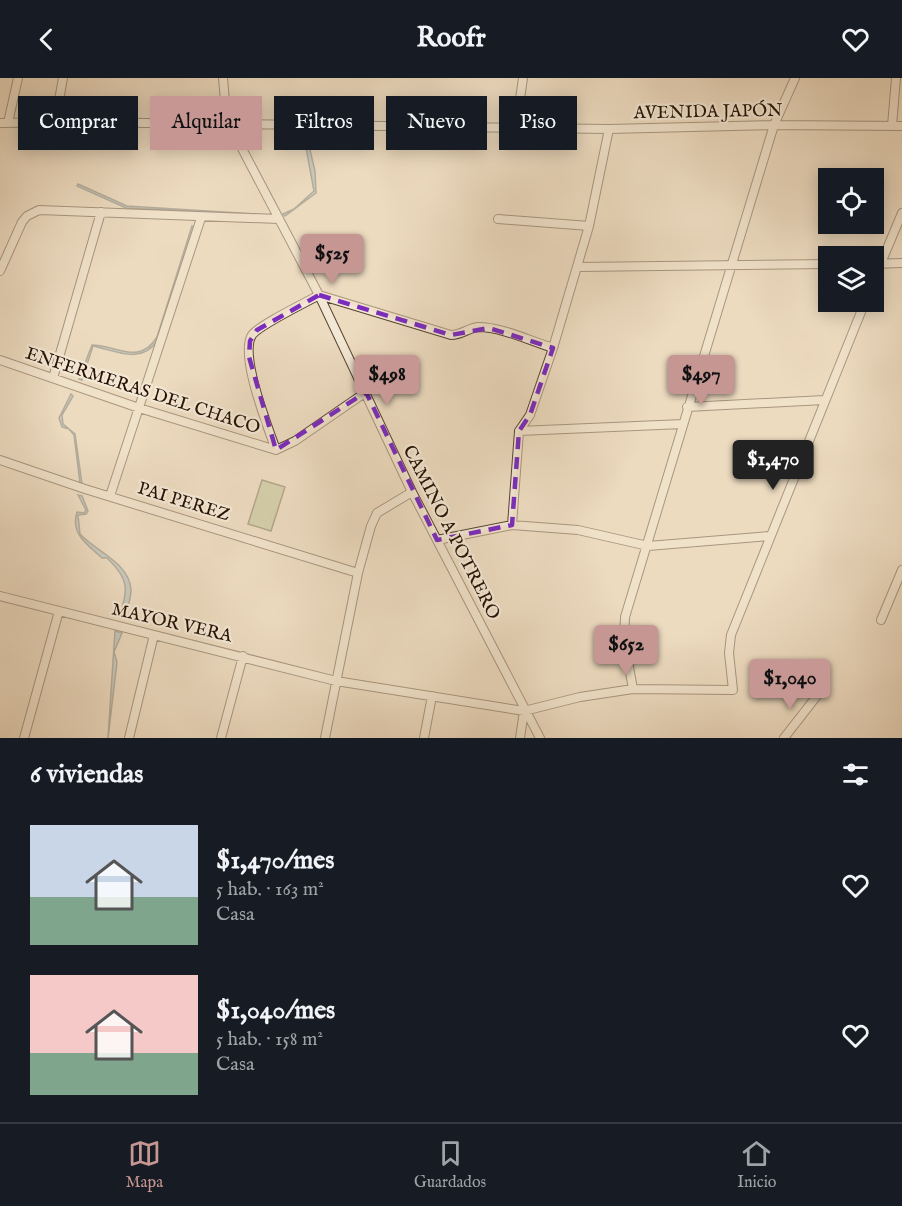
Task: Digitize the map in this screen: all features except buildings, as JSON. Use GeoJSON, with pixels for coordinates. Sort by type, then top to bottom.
{"type":"FeatureCollection","features":[{"type":"Feature","properties":{"kind":"street"},"geometry":{"type":"LineString","coordinates":[[4,123],[18,78]]}},
{"type":"Feature","properties":{"kind":"street"},"geometry":{"type":"LineString","coordinates":[[60,96],[63,78]]}},
{"type":"Feature","properties":{"kind":"street","name":"CAMINO A POTRERO"},"geometry":{"type":"LineString","coordinates":[[223,78],[225,96]]}},
{"type":"Feature","properties":{"kind":"street"},"geometry":{"type":"LineString","coordinates":[[521,96],[524,78]]}},
{"type":"Feature","properties":{"kind":"street"},"geometry":{"type":"LineString","coordinates":[[633,689],[623,630],[687,407],[774,125],[795,78]]}},
{"type":"Feature","properties":{"kind":"street"},"geometry":{"type":"LineString","coordinates":[[892,126],[896,78]]}},
{"type":"Feature","properties":{"kind":"street","name":"AVENIDA JAPÓN"},"geometry":{"type":"LineString","coordinates":[[577,128],[774,125],[902,126]]}},
{"type":"Feature","properties":{"kind":"street","name":"AVENIDA JAPÓN"},"geometry":{"type":"LineString","coordinates":[[262,126],[499,127]]}},
{"type":"Feature","properties":{"kind":"street"},"geometry":{"type":"LineString","coordinates":[[512,525],[519,431],[530,415],[553,348],[589,226],[609,129]]}},
{"type":"Feature","properties":{"kind":"street","name":"CAMINO A POTRERO"},"geometry":{"type":"LineString","coordinates":[[243,150],[320,295],[412,492],[540,738]]}},
{"type":"Feature","properties":{"kind":"street"},"geometry":{"type":"LineString","coordinates":[[0,271],[22,222],[34,211],[279,219]]}},
{"type":"Feature","properties":{"kind":"street"},"geometry":{"type":"LineString","coordinates":[[53,378],[101,212]]}},
{"type":"Feature","properties":{"kind":"street"},"geometry":{"type":"LineString","coordinates":[[884,249],[902,213]]}},
{"type":"Feature","properties":{"kind":"street"},"geometry":{"type":"LineString","coordinates":[[110,496],[201,218]]}},
{"type":"Feature","properties":{"kind":"street"},"geometry":{"type":"LineString","coordinates":[[498,219],[589,226]]}},
{"type":"Feature","properties":{"kind":"street"},"geometry":{"type":"LineString","coordinates":[[884,263],[902,263]]}},
{"type":"Feature","properties":{"kind":"street"},"geometry":{"type":"LineString","coordinates":[[577,267],[818,264]]}},
{"type":"Feature","properties":{"kind":"street"},"geometry":{"type":"LineString","coordinates":[[276,450],[255,384],[248,349],[250,341],[257,330],[320,295],[451,335],[458,335],[473,328],[489,328],[553,348]]}},
{"type":"Feature","properties":{"kind":"street"},"geometry":{"type":"LineString","coordinates":[[520,738],[524,711],[580,697],[633,689],[733,690],[729,653],[731,635],[861,312]]}},
{"type":"Feature","properties":{"kind":"street","name":"ENFERMERAS DEL CHACO"},"geometry":{"type":"LineString","coordinates":[[0,360],[139,408],[276,450],[295,441],[366,392]]}},
{"type":"Feature","properties":{"kind":"street"},"geometry":{"type":"LineString","coordinates":[[687,407],[824,400]]}},
{"type":"Feature","properties":{"kind":"street"},"geometry":{"type":"LineString","coordinates":[[519,431],[683,424]]}},
{"type":"Feature","properties":{"kind":"street","name":"PAI PEREZ"},"geometry":{"type":"LineString","coordinates":[[0,460],[85,489],[358,573]]}},
{"type":"Feature","properties":{"kind":"street"},"geometry":{"type":"LineString","coordinates":[[325,738],[358,573],[371,526],[377,513],[412,492]]}},
{"type":"Feature","properties":{"kind":"street"},"geometry":{"type":"LineString","coordinates":[[437,540],[512,525],[578,530],[648,546],[769,536]]}},
{"type":"Feature","properties":{"kind":"street"},"geometry":{"type":"LineString","coordinates":[[880,620],[902,570]]}},
{"type":"Feature","properties":{"kind":"street","name":"MAYOR VERA"},"geometry":{"type":"LineString","coordinates":[[0,596],[336,681],[524,711]]}},
{"type":"Feature","properties":{"kind":"street"},"geometry":{"type":"LineString","coordinates":[[24,738],[59,611]]}},
{"type":"Feature","properties":{"kind":"street"},"geometry":{"type":"LineString","coordinates":[[129,738],[154,635]]}},
{"type":"Feature","properties":{"kind":"street"},"geometry":{"type":"LineString","coordinates":[[220,738],[243,656]]}},
{"type":"Feature","properties":{"kind":"street"},"geometry":{"type":"LineString","coordinates":[[423,738],[432,696]]}},
{"type":"Feature","properties":{"kind":"street"},"geometry":{"type":"LineString","coordinates":[[784,738],[816,697]]}},
{"type":"Feature","properties":{"kind":"highlighted area"},"geometry":{"type":"Polygon","coordinates":[[[319,295],[451,335],[489,328],[553,348],[530,415],[519,431],[512,525],[437,540],[366,392],[276,450],[249,357],[250,341],[257,330],[319,295]]]}},
{"type":"Feature","properties":{"kind":"green space"},"geometry":{"type":"Polygon","coordinates":[[[262,480],[285,487],[271,531],[248,524],[262,480]]]}},
{"type":"Feature","properties":{"kind":"water"},"geometry":{"type":"Polygon","coordinates":[[[306,150],[310,150],[315,171],[316,193],[285,216],[283,214],[294,209],[314,191],[306,150]]]}},
{"type":"Feature","properties":{"kind":"water"},"geometry":{"type":"Polygon","coordinates":[[[78,184],[127,206],[257,214],[126,208],[77,186],[78,184]]]}},
{"type":"Feature","properties":{"kind":"water"},"geometry":{"type":"Polygon","coordinates":[[[192,226],[195,228],[158,340],[151,348],[136,354],[120,353],[93,346],[82,380],[79,379],[92,345],[135,352],[150,346],[157,337],[192,226]]]}},
{"type":"Feature","properties":{"kind":"water"},"geometry":{"type":"Polygon","coordinates":[[[71,394],[73,396],[62,415],[63,424],[69,429],[62,427],[59,418],[71,394]]]}},
{"type":"Feature","properties":{"kind":"water"},"geometry":{"type":"Polygon","coordinates":[[[69,429],[75,434],[82,484],[80,483],[74,435],[69,429]]]}},
{"type":"Feature","properties":{"kind":"water"},"geometry":{"type":"Polygon","coordinates":[[[78,495],[82,496],[88,511],[86,514],[78,515],[80,534],[111,558],[125,572],[129,581],[131,593],[125,618],[119,617],[125,592],[120,573],[107,558],[102,558],[91,548],[78,533],[75,520],[77,512],[84,513],[86,510],[78,495]]]}},
{"type":"Feature","properties":{"kind":"water"},"geometry":{"type":"Polygon","coordinates":[[[115,631],[122,633],[114,652],[117,662],[108,738],[115,631]]]}},
{"type":"Feature","properties":{"kind":"waterway"},"geometry":{"type":"LineString","coordinates":[[190,211],[199,211]]}},
{"type":"Feature","properties":{"kind":"waterway"},"geometry":{"type":"LineString","coordinates":[[199,211],[220,213]]}}]}
